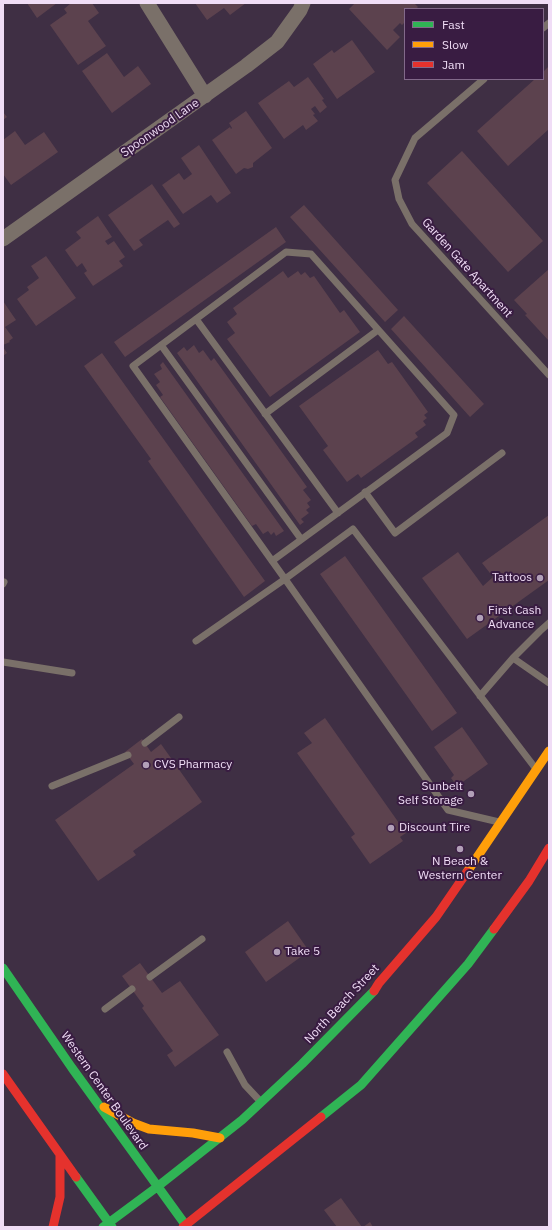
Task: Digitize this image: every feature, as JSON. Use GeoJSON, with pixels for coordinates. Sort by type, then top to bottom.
{"type":"FeatureCollection","features":[{"type":"Feature","properties":{"kind":"main road","name":"North Beach Street"},"geometry":{"type":"LineString","coordinates":[[108,1226],[242,1120],[373,992],[436,917],[549,751]]}},
{"type":"Feature","properties":{"kind":"main road"},"geometry":{"type":"LineString","coordinates":[[185,1226],[361,1085],[468,964],[529,881],[549,848]]}},
{"type":"Feature","properties":{"kind":"main road","name":"Western Center Boulevard"},"geometry":{"type":"LineString","coordinates":[[3,968],[185,1226]]}},
{"type":"Feature","properties":{"kind":"main road"},"geometry":{"type":"LineString","coordinates":[[3,1074],[108,1226]]}},
{"type":"Feature","properties":{"kind":"main road"},"geometry":{"type":"LineString","coordinates":[[94,1098],[110,1111],[133,1124],[149,1129],[192,1133],[220,1138]]}},
{"type":"Feature","properties":{"kind":"main road"},"geometry":{"type":"LineString","coordinates":[[53,1227],[60,1197],[60,1156]]}},
{"type":"Feature","properties":{"kind":"street"},"geometry":{"type":"LineString","coordinates":[[147,3],[205,96]]}},
{"type":"Feature","properties":{"kind":"street","name":"Spoonwood Lane"},"geometry":{"type":"LineString","coordinates":[[3,238],[246,66],[276,42],[300,10],[303,3]]}},
{"type":"Feature","properties":{"kind":"lane","name":"Garden Gate Apartment"},"geometry":{"type":"LineString","coordinates":[[483,80],[415,138],[395,180],[399,200],[412,224],[549,375]]}},
{"type":"Feature","properties":{"kind":"lane"},"geometry":{"type":"LineString","coordinates":[[272,561],[448,432],[454,415],[311,254],[286,252],[133,366],[448,810],[501,822]]}},
{"type":"Feature","properties":{"kind":"lane"},"geometry":{"type":"LineString","coordinates":[[196,319],[338,513]]}},
{"type":"Feature","properties":{"kind":"lane"},"geometry":{"type":"LineString","coordinates":[[265,414],[378,330]]}},
{"type":"Feature","properties":{"kind":"lane"},"geometry":{"type":"LineString","coordinates":[[161,345],[301,539]]}},
{"type":"Feature","properties":{"kind":"lane"},"geometry":{"type":"LineString","coordinates":[[365,492],[395,533],[502,453]]}},
{"type":"Feature","properties":{"kind":"lane"},"geometry":{"type":"LineString","coordinates":[[196,641],[353,529],[537,770]]}},
{"type":"Feature","properties":{"kind":"lane"},"geometry":{"type":"LineString","coordinates":[[480,696],[513,658],[540,630],[549,623]]}},
{"type":"Feature","properties":{"kind":"lane"},"geometry":{"type":"LineString","coordinates":[[513,658],[549,683]]}},
{"type":"Feature","properties":{"kind":"lane"},"geometry":{"type":"LineString","coordinates":[[3,662],[72,673]]}},
{"type":"Feature","properties":{"kind":"lane"},"geometry":{"type":"LineString","coordinates":[[145,743],[179,718]]}},
{"type":"Feature","properties":{"kind":"lane"},"geometry":{"type":"LineString","coordinates":[[52,786],[128,755]]}},
{"type":"Feature","properties":{"kind":"lane"},"geometry":{"type":"LineString","coordinates":[[150,976],[202,939]]}},
{"type":"Feature","properties":{"kind":"lane"},"geometry":{"type":"LineString","coordinates":[[105,1009],[132,989]]}},
{"type":"Feature","properties":{"kind":"lane"},"geometry":{"type":"LineString","coordinates":[[227,1052],[246,1084],[261,1102]]}},
{"type":"Feature","properties":{"kind":"building"},"geometry":{"type":"Polygon","coordinates":[[[27,3],[57,3],[37,18],[27,3]]]}},
{"type":"Feature","properties":{"kind":"building"},"geometry":{"type":"Polygon","coordinates":[[[71,3],[92,3],[99,13],[88,21],[106,46],[78,65],[50,25],[67,13],[64,9],[71,3]]]}},
{"type":"Feature","properties":{"kind":"building"},"geometry":{"type":"Polygon","coordinates":[[[195,3],[246,3],[230,15],[224,8],[207,20],[195,3]]]}},
{"type":"Feature","properties":{"kind":"building"},"geometry":{"type":"Polygon","coordinates":[[[355,3],[414,3],[418,7],[404,8],[404,23],[402,25],[400,23],[393,30],[400,37],[387,50],[349,9],[355,3]]]}},
{"type":"Feature","properties":{"kind":"building"},"geometry":{"type":"Polygon","coordinates":[[[352,40],[375,72],[337,99],[313,64],[332,50],[334,53],[352,40]]]}},
{"type":"Feature","properties":{"kind":"building"},"geometry":{"type":"Polygon","coordinates":[[[107,53],[124,77],[138,66],[151,84],[112,113],[82,71],[107,53]]]}},
{"type":"Feature","properties":{"kind":"building"},"geometry":{"type":"Polygon","coordinates":[[[549,66],[549,129],[508,166],[477,131],[534,80],[544,80],[544,71],[549,66]]]}},
{"type":"Feature","properties":{"kind":"building"},"geometry":{"type":"Polygon","coordinates":[[[308,77],[324,99],[322,100],[327,107],[320,113],[315,106],[311,109],[315,114],[313,115],[318,121],[306,130],[303,125],[284,139],[258,103],[289,81],[294,87],[308,77]]]}},
{"type":"Feature","properties":{"kind":"building"},"geometry":{"type":"Polygon","coordinates":[[[246,111],[272,148],[253,163],[253,167],[248,169],[244,168],[236,174],[212,140],[230,127],[231,129],[232,128],[229,123],[246,111]]]}},
{"type":"Feature","properties":{"kind":"building"},"geometry":{"type":"Polygon","coordinates":[[[3,112],[7,117],[3,120],[3,112]]]}},
{"type":"Feature","properties":{"kind":"building"},"geometry":{"type":"Polygon","coordinates":[[[15,131],[25,145],[44,132],[58,152],[11,185],[3,174],[3,140],[15,131]]]}},
{"type":"Feature","properties":{"kind":"building"},"geometry":{"type":"Polygon","coordinates":[[[199,145],[231,193],[217,203],[211,195],[183,214],[162,185],[179,173],[184,180],[192,174],[181,158],[199,145]]]}},
{"type":"Feature","properties":{"kind":"building"},"geometry":{"type":"Polygon","coordinates":[[[462,151],[543,241],[508,272],[427,183],[462,151]]]}},
{"type":"Feature","properties":{"kind":"building"},"geometry":{"type":"Polygon","coordinates":[[[152,184],[180,224],[174,228],[168,220],[139,240],[143,245],[134,251],[108,215],[152,184]]]}},
{"type":"Feature","properties":{"kind":"building"},"geometry":{"type":"Polygon","coordinates":[[[304,205],[398,310],[385,322],[290,217],[304,205]]]}},
{"type":"Feature","properties":{"kind":"building"},"geometry":{"type":"Polygon","coordinates":[[[98,216],[112,237],[105,241],[108,245],[114,241],[125,257],[119,261],[123,266],[93,286],[84,273],[87,271],[82,263],[77,267],[65,250],[81,238],[76,232],[98,216]]]}},
{"type":"Feature","properties":{"kind":"building"},"geometry":{"type":"Polygon","coordinates":[[[276,227],[286,242],[125,357],[114,342],[276,227]]]}},
{"type":"Feature","properties":{"kind":"building"},"geometry":{"type":"Polygon","coordinates":[[[46,256],[76,298],[36,326],[17,299],[29,290],[27,287],[39,278],[31,266],[46,256]]]}},
{"type":"Feature","properties":{"kind":"building"},"geometry":{"type":"Polygon","coordinates":[[[549,269],[549,341],[525,315],[527,314],[514,300],[549,269]]]}},
{"type":"Feature","properties":{"kind":"building"},"geometry":{"type":"Polygon","coordinates":[[[283,271],[288,278],[298,271],[301,275],[305,272],[310,278],[314,276],[340,313],[344,310],[360,332],[270,397],[227,339],[235,333],[227,322],[237,314],[233,308],[283,271]]]}},
{"type":"Feature","properties":{"kind":"building"},"geometry":{"type":"Polygon","coordinates":[[[3,301],[16,320],[5,327],[13,338],[9,341],[10,342],[3,345],[3,301]]]}},
{"type":"Feature","properties":{"kind":"building"},"geometry":{"type":"Polygon","coordinates":[[[404,316],[484,404],[470,417],[391,329],[404,316]]]}},
{"type":"Feature","properties":{"kind":"building"},"geometry":{"type":"Polygon","coordinates":[[[194,345],[199,353],[203,350],[211,361],[214,358],[307,487],[303,490],[311,500],[307,503],[310,507],[306,510],[309,513],[301,519],[304,522],[300,525],[177,353],[184,347],[187,351],[194,345]]]}},
{"type":"Feature","properties":{"kind":"building"},"geometry":{"type":"Polygon","coordinates":[[[3,347],[7,353],[3,356],[3,347]]]}},
{"type":"Feature","properties":{"kind":"building"},"geometry":{"type":"Polygon","coordinates":[[[378,350],[388,364],[392,362],[428,412],[424,415],[427,418],[423,421],[426,425],[415,433],[418,437],[361,478],[358,474],[347,482],[323,450],[328,446],[299,406],[378,350]]]}},
{"type":"Feature","properties":{"kind":"building"},"geometry":{"type":"Polygon","coordinates":[[[102,353],[265,581],[244,597],[148,461],[151,459],[84,366],[102,353]]]}},
{"type":"Feature","properties":{"kind":"building"},"geometry":{"type":"Polygon","coordinates":[[[163,362],[284,531],[276,536],[274,532],[271,535],[268,531],[263,534],[256,524],[252,526],[160,397],[163,395],[156,385],[160,382],[154,374],[162,369],[160,365],[163,362]]]}},
{"type":"Feature","properties":{"kind":"building"},"geometry":{"type":"Polygon","coordinates":[[[549,515],[549,580],[467,639],[422,578],[458,552],[483,586],[493,577],[482,563],[549,515]]]}},
{"type":"Feature","properties":{"kind":"building"},"geometry":{"type":"Polygon","coordinates":[[[345,556],[457,713],[432,731],[320,574],[345,556]]]}},
{"type":"Feature","properties":{"kind":"building"},"geometry":{"type":"Polygon","coordinates":[[[325,718],[406,833],[400,837],[403,841],[370,864],[351,837],[355,834],[297,753],[312,743],[304,733],[325,718]]]}},
{"type":"Feature","properties":{"kind":"building"},"geometry":{"type":"Polygon","coordinates":[[[462,727],[488,764],[457,786],[451,778],[454,775],[434,747],[462,727]]]}},
{"type":"Feature","properties":{"kind":"building","name":"CVS Pharmacy"},"geometry":{"type":"Polygon","coordinates":[[[142,739],[151,752],[161,744],[202,802],[133,851],[136,855],[98,881],[55,820],[134,764],[125,752],[142,739]]]}},
{"type":"Feature","properties":{"kind":"building"},"geometry":{"type":"Polygon","coordinates":[[[288,921],[309,951],[266,982],[245,952],[288,921]]]}},
{"type":"Feature","properties":{"kind":"building"},"geometry":{"type":"Polygon","coordinates":[[[140,963],[162,993],[180,981],[219,1035],[175,1067],[167,1055],[173,1051],[142,1008],[144,1006],[122,976],[140,963]]]}},
{"type":"Feature","properties":{"kind":"building"},"geometry":{"type":"Polygon","coordinates":[[[341,1198],[362,1227],[337,1227],[324,1210],[341,1198]]]}},
{"type":"Feature","properties":{"kind":"building"},"geometry":{"type":"Polygon","coordinates":[[[370,1222],[373,1227],[363,1227],[370,1222]]]}},
{"type":"Feature","properties":{"kind":"traffic: fast"},"geometry":{"type":"LineString","coordinates":[[321,1117],[361,1085],[468,964],[494,929]]}},
{"type":"Feature","properties":{"kind":"traffic: fast"},"geometry":{"type":"LineString","coordinates":[[3,968],[72,1068],[187,1227]]}},
{"type":"Feature","properties":{"kind":"traffic: fast"},"geometry":{"type":"LineString","coordinates":[[103,1227],[157,1187],[242,1120],[302,1064],[374,991]]}},
{"type":"Feature","properties":{"kind":"traffic: fast"},"geometry":{"type":"LineString","coordinates":[[76,1177],[112,1227]]}},
{"type":"Feature","properties":{"kind":"traffic: slow"},"geometry":{"type":"LineString","coordinates":[[467,872],[549,751]]}},
{"type":"Feature","properties":{"kind":"traffic: slow"},"geometry":{"type":"LineString","coordinates":[[104,1107],[133,1123],[149,1129],[193,1133],[220,1138]]}},
{"type":"Feature","properties":{"kind":"traffic: jam"},"geometry":{"type":"LineString","coordinates":[[494,929],[529,881],[549,848]]}},
{"type":"Feature","properties":{"kind":"traffic: jam"},"geometry":{"type":"LineString","coordinates":[[374,991],[379,983],[436,917],[467,872]]}},
{"type":"Feature","properties":{"kind":"traffic: jam"},"geometry":{"type":"LineString","coordinates":[[3,1074],[76,1177]]}},
{"type":"Feature","properties":{"kind":"traffic: jam"},"geometry":{"type":"LineString","coordinates":[[183,1227],[321,1117]]}},
{"type":"Feature","properties":{"kind":"traffic: jam"},"geometry":{"type":"LineString","coordinates":[[53,1227],[60,1197],[60,1156]]}},
{"type":"Feature","properties":{"kind":"place","name":"Tattoos"},"geometry":{"type":"Point","coordinates":[540,578]}},
{"type":"Feature","properties":{"kind":"place","name":"First Cash Advance"},"geometry":{"type":"Point","coordinates":[480,618]}},
{"type":"Feature","properties":{"kind":"place","name":"CVS Pharmacy"},"geometry":{"type":"Point","coordinates":[146,765]}},
{"type":"Feature","properties":{"kind":"place","name":"Sunbelt Self Storage"},"geometry":{"type":"Point","coordinates":[471,794]}},
{"type":"Feature","properties":{"kind":"place","name":"Discount Tire"},"geometry":{"type":"Point","coordinates":[391,828]}},
{"type":"Feature","properties":{"kind":"place","name":"N Beach & Western Center"},"geometry":{"type":"Point","coordinates":[460,849]}},
{"type":"Feature","properties":{"kind":"place","name":"Take 5"},"geometry":{"type":"Point","coordinates":[277,952]}}]}
